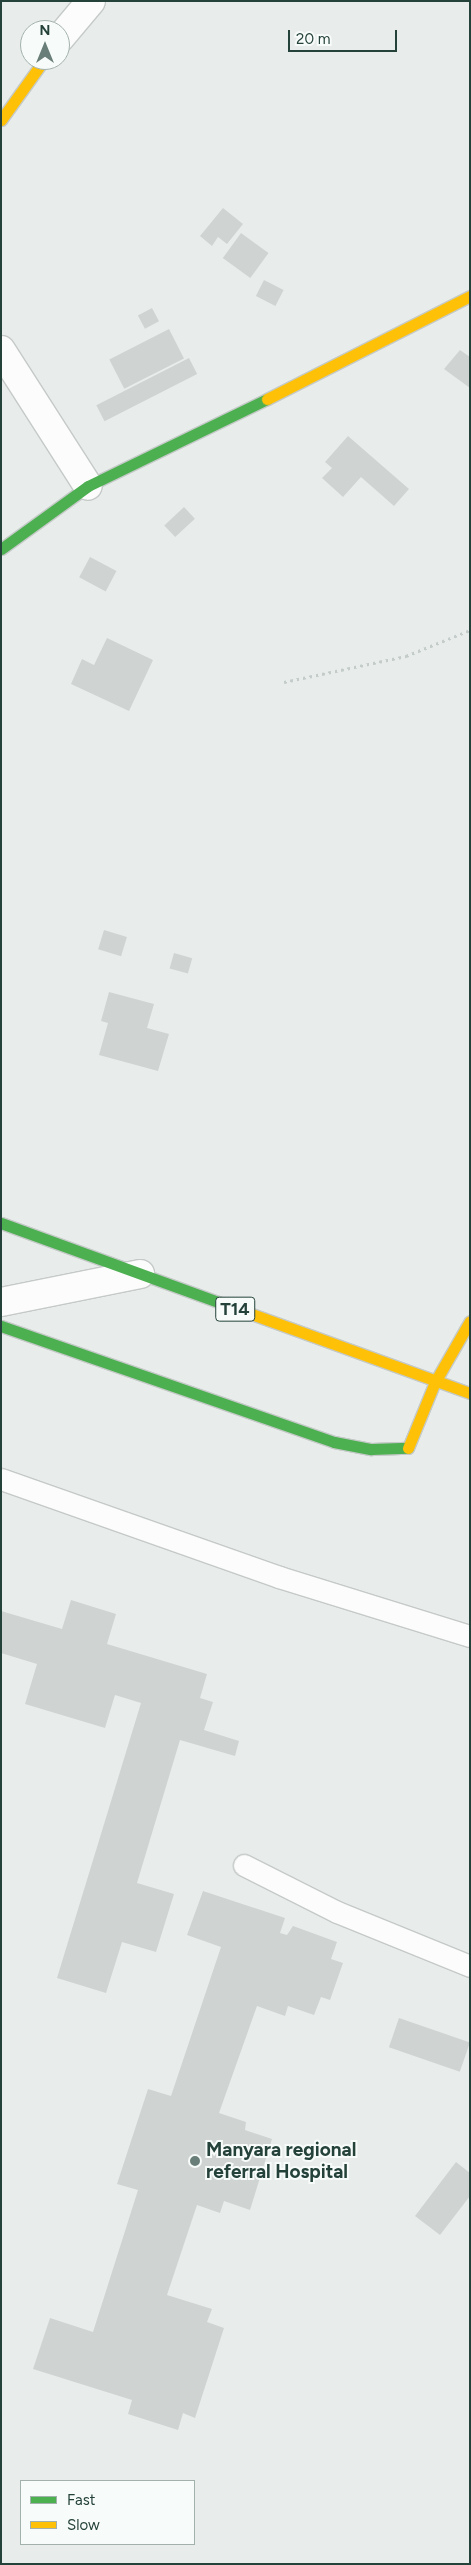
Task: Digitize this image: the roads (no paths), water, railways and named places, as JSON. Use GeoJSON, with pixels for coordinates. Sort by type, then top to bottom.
{"type":"FeatureCollection","features":[{"type":"Feature","properties":{"kind":"main road"},"geometry":{"type":"LineString","coordinates":[[1,120],[37,70]]}},
{"type":"Feature","properties":{"kind":"main road"},"geometry":{"type":"LineString","coordinates":[[1,549],[88,486],[188,434],[318,377],[470,296]]}},
{"type":"Feature","properties":{"kind":"main road","name":"T14"},"geometry":{"type":"LineString","coordinates":[[1,1223],[435,1382],[470,1393]]}},
{"type":"Feature","properties":{"kind":"main road"},"geometry":{"type":"LineString","coordinates":[[1,1326],[334,1442],[371,1449],[409,1448],[435,1382],[470,1321]]}},
{"type":"Feature","properties":{"kind":"street"},"geometry":{"type":"LineString","coordinates":[[70,26],[90,1]]}},
{"type":"Feature","properties":{"kind":"street"},"geometry":{"type":"LineString","coordinates":[[1,350],[88,486]]}},
{"type":"Feature","properties":{"kind":"street"},"geometry":{"type":"LineString","coordinates":[[1,1302],[140,1274]]}},
{"type":"Feature","properties":{"kind":"lane"},"geometry":{"type":"LineString","coordinates":[[1,1479],[279,1577],[470,1636]]}},
{"type":"Feature","properties":{"kind":"lane"},"geometry":{"type":"LineString","coordinates":[[244,1865],[337,1912],[470,1966]]}},
{"type":"Feature","properties":{"kind":"place","name":"Manyara regional referral Hospital"},"geometry":{"type":"Point","coordinates":[195,2161]}}]}
